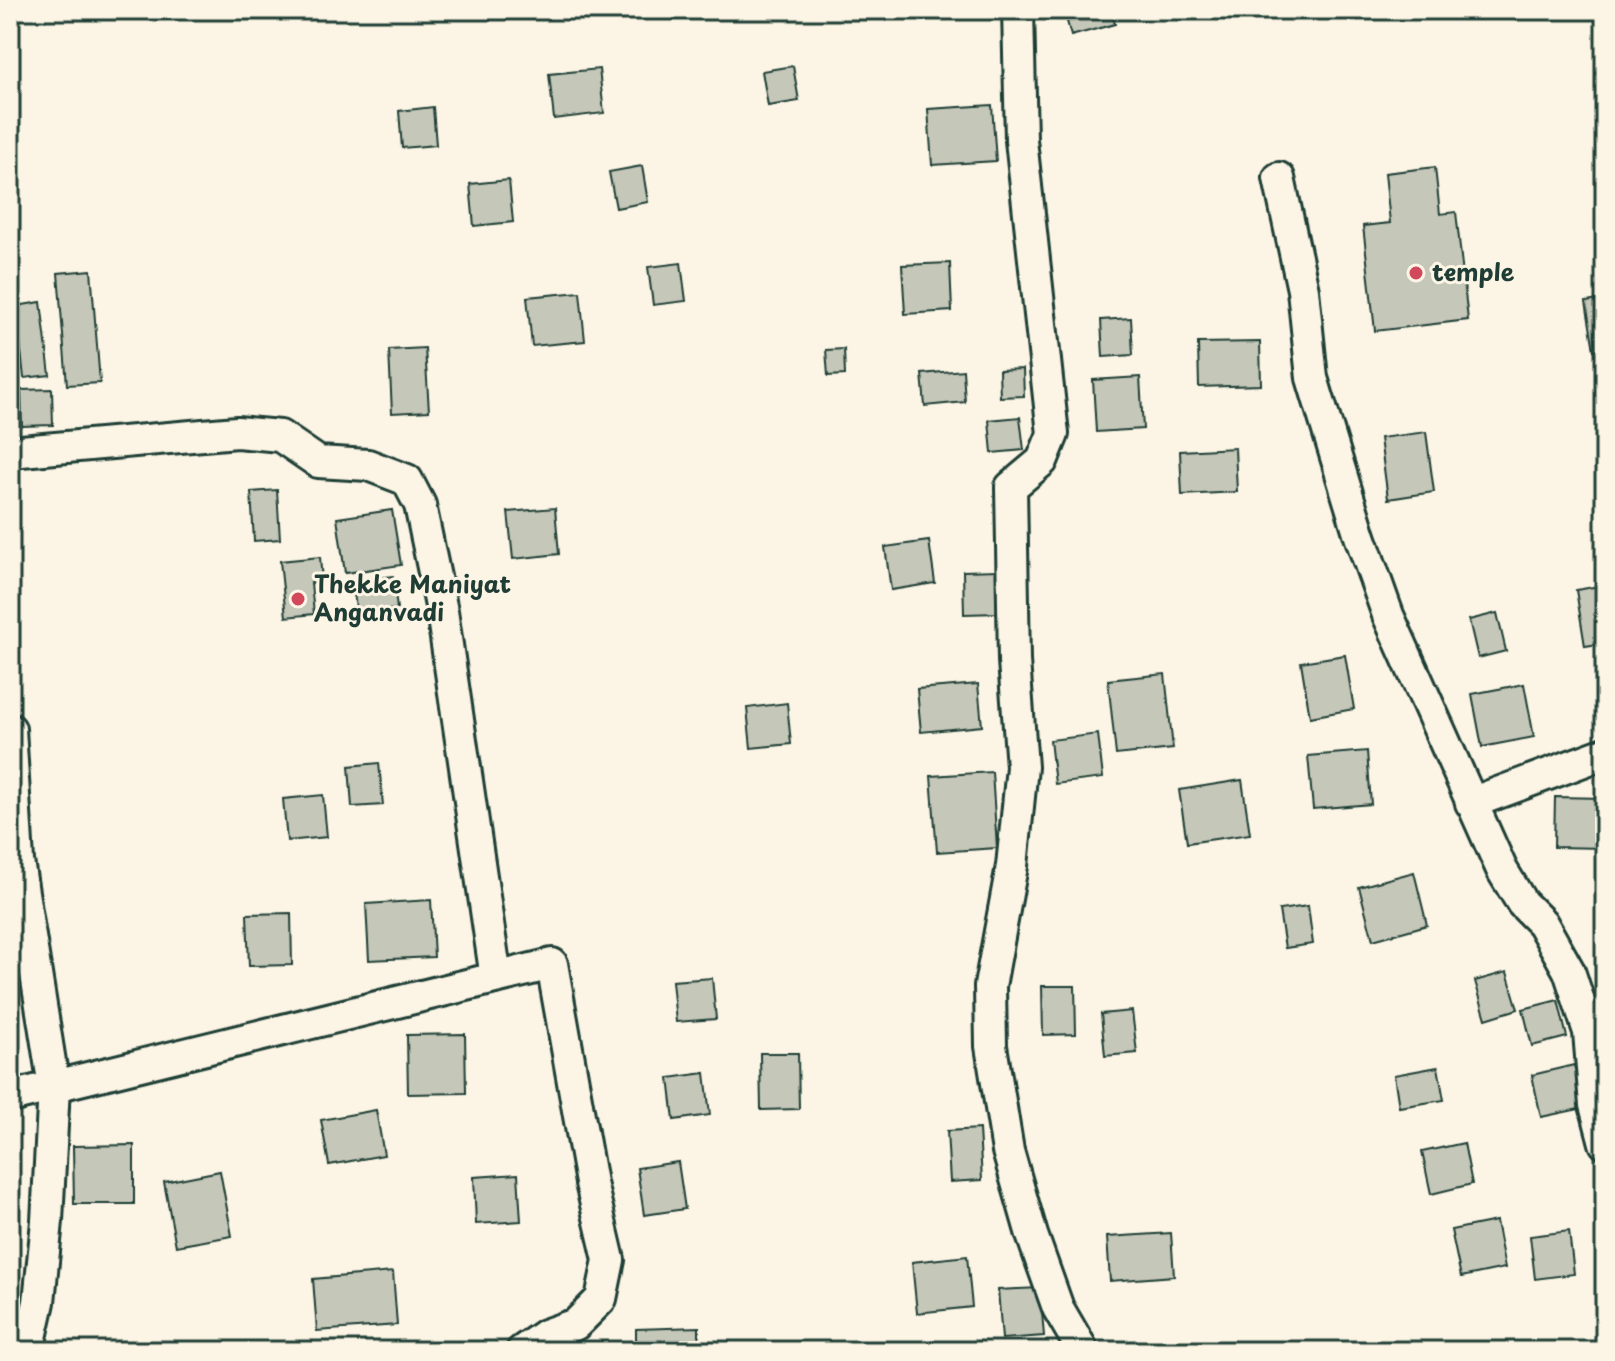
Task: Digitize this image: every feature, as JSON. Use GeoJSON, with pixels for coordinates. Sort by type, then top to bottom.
{"type":"FeatureCollection","features":[{"type":"Feature","properties":{"kind":"street"},"geometry":{"type":"LineString","coordinates":[[1018,10],[1021,140],[1053,434],[1042,461],[1011,487],[1014,661],[1022,767],[1012,866],[990,986],[991,1046],[1008,1151],[1032,1235],[1058,1308],[1083,1351]]}},
{"type":"Feature","properties":{"kind":"street"},"geometry":{"type":"LineString","coordinates":[[1279,178],[1303,290],[1312,378],[1360,536],[1388,615],[1502,870],[1522,903],[1542,923],[1569,971],[1589,1032],[1595,1105],[1605,1143]]}},
{"type":"Feature","properties":{"kind":"street"},"geometry":{"type":"LineString","coordinates":[[10,452],[237,432],[280,436],[318,462],[368,465],[407,480],[420,505],[442,611],[496,978]]}},
{"type":"Feature","properties":{"kind":"street"},"geometry":{"type":"LineString","coordinates":[[10,729],[18,861],[54,1087],[47,1221],[39,1302],[28,1351]]}},
{"type":"Feature","properties":{"kind":"street"},"geometry":{"type":"LineString","coordinates":[[1471,803],[1605,753]]}},
{"type":"Feature","properties":{"kind":"street"},"geometry":{"type":"LineString","coordinates":[[10,1097],[552,964],[591,1183],[609,1260],[601,1299],[576,1324],[545,1335],[522,1351]]}},
{"type":"Feature","properties":{"kind":"building"},"geometry":{"type":"Polygon","coordinates":[[[1064,10],[1111,10],[1115,24],[1071,36],[1064,10]]]}},
{"type":"Feature","properties":{"kind":"building"},"geometry":{"type":"Polygon","coordinates":[[[793,66],[799,101],[768,106],[762,71],[793,66]]]}},
{"type":"Feature","properties":{"kind":"building"},"geometry":{"type":"Polygon","coordinates":[[[599,69],[604,113],[554,119],[549,74],[599,69]]]}},
{"type":"Feature","properties":{"kind":"building"},"geometry":{"type":"Polygon","coordinates":[[[992,105],[996,161],[932,165],[928,109],[992,105]]]}},
{"type":"Feature","properties":{"kind":"building"},"geometry":{"type":"Polygon","coordinates":[[[433,107],[436,145],[402,148],[399,111],[433,107]]]}},
{"type":"Feature","properties":{"kind":"building"},"geometry":{"type":"Polygon","coordinates":[[[642,166],[648,202],[616,208],[609,172],[642,166]]]}},
{"type":"Feature","properties":{"kind":"building","name":"temple"},"geometry":{"type":"Polygon","coordinates":[[[1435,167],[1440,214],[1456,212],[1468,320],[1375,331],[1363,226],[1390,223],[1385,173],[1435,167]]]}},
{"type":"Feature","properties":{"kind":"building"},"geometry":{"type":"Polygon","coordinates":[[[509,180],[513,222],[474,226],[470,184],[509,180]]]}},
{"type":"Feature","properties":{"kind":"building"},"geometry":{"type":"Polygon","coordinates":[[[681,263],[686,301],[653,305],[648,267],[681,263]]]}},
{"type":"Feature","properties":{"kind":"building"},"geometry":{"type":"Polygon","coordinates":[[[950,263],[952,311],[905,314],[902,265],[950,263]]]}},
{"type":"Feature","properties":{"kind":"building"},"geometry":{"type":"Polygon","coordinates":[[[91,270],[100,383],[67,385],[58,273],[91,270]]]}},
{"type":"Feature","properties":{"kind":"building"},"geometry":{"type":"Polygon","coordinates":[[[580,292],[585,341],[532,346],[527,297],[580,292]]]}},
{"type":"Feature","properties":{"kind":"building"},"geometry":{"type":"Polygon","coordinates":[[[1605,299],[1605,348],[1594,350],[1586,302],[1605,299]]]}},
{"type":"Feature","properties":{"kind":"building"},"geometry":{"type":"Polygon","coordinates":[[[41,302],[50,375],[24,378],[16,306],[41,302]]]}},
{"type":"Feature","properties":{"kind":"building"},"geometry":{"type":"Polygon","coordinates":[[[1131,318],[1133,355],[1103,357],[1101,320],[1131,318]]]}},
{"type":"Feature","properties":{"kind":"building"},"geometry":{"type":"Polygon","coordinates":[[[1260,342],[1261,385],[1199,387],[1198,343],[1260,342]]]}},
{"type":"Feature","properties":{"kind":"building"},"geometry":{"type":"Polygon","coordinates":[[[425,348],[429,411],[392,413],[389,350],[425,348]]]}},
{"type":"Feature","properties":{"kind":"building"},"geometry":{"type":"Polygon","coordinates":[[[844,349],[845,375],[828,376],[826,350],[844,349]]]}},
{"type":"Feature","properties":{"kind":"building"},"geometry":{"type":"Polygon","coordinates":[[[1023,369],[1024,396],[1000,397],[999,370],[1023,369]]]}},
{"type":"Feature","properties":{"kind":"building"},"geometry":{"type":"Polygon","coordinates":[[[963,370],[965,402],[925,406],[922,374],[963,370]]]}},
{"type":"Feature","properties":{"kind":"building"},"geometry":{"type":"Polygon","coordinates":[[[1140,377],[1143,429],[1096,432],[1093,380],[1140,377]]]}},
{"type":"Feature","properties":{"kind":"building"},"geometry":{"type":"Polygon","coordinates":[[[52,389],[53,425],[22,426],[21,390],[52,389]]]}},
{"type":"Feature","properties":{"kind":"building"},"geometry":{"type":"Polygon","coordinates":[[[1020,417],[1024,450],[992,453],[989,420],[1020,417]]]}},
{"type":"Feature","properties":{"kind":"building"},"geometry":{"type":"Polygon","coordinates":[[[1426,432],[1434,492],[1388,499],[1380,438],[1426,432]]]}},
{"type":"Feature","properties":{"kind":"building"},"geometry":{"type":"Polygon","coordinates":[[[1235,448],[1237,492],[1182,495],[1180,451],[1235,448]]]}},
{"type":"Feature","properties":{"kind":"building"},"geometry":{"type":"Polygon","coordinates":[[[277,490],[280,539],[254,541],[251,492],[277,490]]]}},
{"type":"Feature","properties":{"kind":"building"},"geometry":{"type":"Polygon","coordinates":[[[555,508],[559,554],[513,559],[508,512],[555,508]]]}},
{"type":"Feature","properties":{"kind":"building"},"geometry":{"type":"Polygon","coordinates":[[[392,510],[401,565],[345,573],[337,518],[392,510]]]}},
{"type":"Feature","properties":{"kind":"building"},"geometry":{"type":"Polygon","coordinates":[[[929,541],[935,583],[891,590],[885,547],[929,541]]]}},
{"type":"Feature","properties":{"kind":"building","name":"Thekke Maniyat Anganvadi"},"geometry":{"type":"Polygon","coordinates":[[[320,557],[322,581],[311,583],[314,614],[286,617],[280,561],[320,557]]]}},
{"type":"Feature","properties":{"kind":"building"},"geometry":{"type":"Polygon","coordinates":[[[998,570],[999,613],[964,614],[963,571],[998,570]]]}},
{"type":"Feature","properties":{"kind":"building"},"geometry":{"type":"Polygon","coordinates":[[[393,576],[397,609],[357,614],[352,581],[393,576]]]}},
{"type":"Feature","properties":{"kind":"building"},"geometry":{"type":"Polygon","coordinates":[[[1605,585],[1605,643],[1585,646],[1576,590],[1605,585]]]}},
{"type":"Feature","properties":{"kind":"building"},"geometry":{"type":"Polygon","coordinates":[[[1497,613],[1506,651],[1478,658],[1469,620],[1497,613]]]}},
{"type":"Feature","properties":{"kind":"building"},"geometry":{"type":"Polygon","coordinates":[[[1345,655],[1354,709],[1310,717],[1301,662],[1345,655]]]}},
{"type":"Feature","properties":{"kind":"building"},"geometry":{"type":"Polygon","coordinates":[[[1165,674],[1173,749],[1116,755],[1108,680],[1165,674]]]}},
{"type":"Feature","properties":{"kind":"building"},"geometry":{"type":"Polygon","coordinates":[[[978,684],[982,726],[921,732],[917,689],[978,684]]]}},
{"type":"Feature","properties":{"kind":"building"},"geometry":{"type":"Polygon","coordinates":[[[1524,684],[1534,737],[1482,747],[1472,694],[1524,684]]]}},
{"type":"Feature","properties":{"kind":"building"},"geometry":{"type":"Polygon","coordinates":[[[787,703],[791,744],[751,748],[747,708],[787,703]]]}},
{"type":"Feature","properties":{"kind":"building"},"geometry":{"type":"Polygon","coordinates":[[[1098,734],[1103,778],[1055,784],[1050,740],[1098,734]]]}},
{"type":"Feature","properties":{"kind":"building"},"geometry":{"type":"Polygon","coordinates":[[[1367,751],[1371,804],[1313,809],[1308,756],[1367,751]]]}},
{"type":"Feature","properties":{"kind":"building"},"geometry":{"type":"Polygon","coordinates":[[[379,763],[383,805],[352,807],[349,766],[379,763]]]}},
{"type":"Feature","properties":{"kind":"building"},"geometry":{"type":"Polygon","coordinates":[[[992,772],[997,848],[937,852],[931,776],[992,772]]]}},
{"type":"Feature","properties":{"kind":"building"},"geometry":{"type":"Polygon","coordinates":[[[1242,780],[1250,834],[1187,843],[1179,790],[1242,780]]]}},
{"type":"Feature","properties":{"kind":"building"},"geometry":{"type":"Polygon","coordinates":[[[323,795],[327,837],[287,841],[283,799],[323,795]]]}},
{"type":"Feature","properties":{"kind":"building"},"geometry":{"type":"Polygon","coordinates":[[[1555,797],[1605,798],[1605,848],[1554,847],[1555,797]]]}},
{"type":"Feature","properties":{"kind":"building"},"geometry":{"type":"Polygon","coordinates":[[[1414,872],[1427,925],[1373,940],[1359,887],[1414,872]]]}},
{"type":"Feature","properties":{"kind":"building"},"geometry":{"type":"Polygon","coordinates":[[[431,900],[434,957],[369,960],[366,904],[431,900]]]}},
{"type":"Feature","properties":{"kind":"building"},"geometry":{"type":"Polygon","coordinates":[[[1308,906],[1313,944],[1285,948],[1279,910],[1308,906]]]}},
{"type":"Feature","properties":{"kind":"building"},"geometry":{"type":"Polygon","coordinates":[[[291,913],[292,965],[249,966],[247,914],[291,913]]]}},
{"type":"Feature","properties":{"kind":"building"},"geometry":{"type":"Polygon","coordinates":[[[1507,972],[1518,1009],[1486,1019],[1475,981],[1507,972]]]}},
{"type":"Feature","properties":{"kind":"building"},"geometry":{"type":"Polygon","coordinates":[[[712,978],[716,1019],[676,1022],[672,981],[712,978]]]}},
{"type":"Feature","properties":{"kind":"building"},"geometry":{"type":"Polygon","coordinates":[[[1042,986],[1075,986],[1076,1034],[1043,1035],[1042,986]]]}},
{"type":"Feature","properties":{"kind":"building"},"geometry":{"type":"Polygon","coordinates":[[[1558,1000],[1567,1037],[1532,1046],[1523,1009],[1558,1000]]]}},
{"type":"Feature","properties":{"kind":"building"},"geometry":{"type":"Polygon","coordinates":[[[1132,1011],[1137,1053],[1105,1056],[1101,1014],[1132,1011]]]}},
{"type":"Feature","properties":{"kind":"building"},"geometry":{"type":"Polygon","coordinates":[[[465,1034],[466,1093],[408,1094],[407,1035],[465,1034]]]}},
{"type":"Feature","properties":{"kind":"building"},"geometry":{"type":"Polygon","coordinates":[[[760,1053],[798,1053],[799,1109],[761,1110],[760,1053]]]}},
{"type":"Feature","properties":{"kind":"building"},"geometry":{"type":"Polygon","coordinates":[[[1574,1065],[1584,1108],[1541,1117],[1532,1075],[1574,1065]]]}},
{"type":"Feature","properties":{"kind":"building"},"geometry":{"type":"Polygon","coordinates":[[[1438,1067],[1444,1100],[1399,1107],[1394,1075],[1438,1067]]]}},
{"type":"Feature","properties":{"kind":"building"},"geometry":{"type":"Polygon","coordinates":[[[705,1073],[710,1115],[674,1120],[669,1078],[705,1073]]]}},
{"type":"Feature","properties":{"kind":"building"},"geometry":{"type":"Polygon","coordinates":[[[376,1110],[384,1155],[329,1165],[321,1120],[376,1110]]]}},
{"type":"Feature","properties":{"kind":"building"},"geometry":{"type":"Polygon","coordinates":[[[979,1129],[982,1180],[950,1182],[947,1131],[979,1129]]]}},
{"type":"Feature","properties":{"kind":"building"},"geometry":{"type":"Polygon","coordinates":[[[1464,1143],[1472,1184],[1431,1194],[1422,1152],[1464,1143]]]}},
{"type":"Feature","properties":{"kind":"building"},"geometry":{"type":"Polygon","coordinates":[[[134,1145],[134,1204],[74,1204],[73,1146],[134,1145]]]}},
{"type":"Feature","properties":{"kind":"building"},"geometry":{"type":"Polygon","coordinates":[[[678,1162],[685,1209],[644,1215],[637,1168],[678,1162]]]}},
{"type":"Feature","properties":{"kind":"building"},"geometry":{"type":"Polygon","coordinates":[[[220,1171],[232,1236],[176,1246],[164,1182],[220,1171]]]}},
{"type":"Feature","properties":{"kind":"building"},"geometry":{"type":"Polygon","coordinates":[[[518,1174],[521,1221],[476,1224],[474,1177],[518,1174]]]}},
{"type":"Feature","properties":{"kind":"building"},"geometry":{"type":"Polygon","coordinates":[[[1496,1221],[1505,1268],[1461,1277],[1451,1230],[1496,1221]]]}},
{"type":"Feature","properties":{"kind":"building"},"geometry":{"type":"Polygon","coordinates":[[[1569,1231],[1574,1274],[1535,1279],[1530,1236],[1569,1231]]]}},
{"type":"Feature","properties":{"kind":"building"},"geometry":{"type":"Polygon","coordinates":[[[1171,1233],[1174,1276],[1110,1281],[1107,1237],[1171,1233]]]}},
{"type":"Feature","properties":{"kind":"building"},"geometry":{"type":"Polygon","coordinates":[[[967,1256],[972,1307],[917,1313],[912,1262],[967,1256]]]}},
{"type":"Feature","properties":{"kind":"building"},"geometry":{"type":"Polygon","coordinates":[[[393,1272],[397,1325],[317,1331],[313,1279],[393,1272]]]}},
{"type":"Feature","properties":{"kind":"building"},"geometry":{"type":"Polygon","coordinates":[[[1040,1288],[1044,1336],[1002,1339],[998,1290],[1040,1288]]]}},
{"type":"Feature","properties":{"kind":"building"},"geometry":{"type":"Polygon","coordinates":[[[699,1327],[699,1351],[636,1351],[636,1329],[699,1327]]]}},
{"type":"Feature","properties":{"kind":"place","name":"temple"},"geometry":{"type":"Point","coordinates":[1416,273]}},
{"type":"Feature","properties":{"kind":"place","name":"Thekke Maniyat Anganvadi"},"geometry":{"type":"Point","coordinates":[298,599]}}]}
